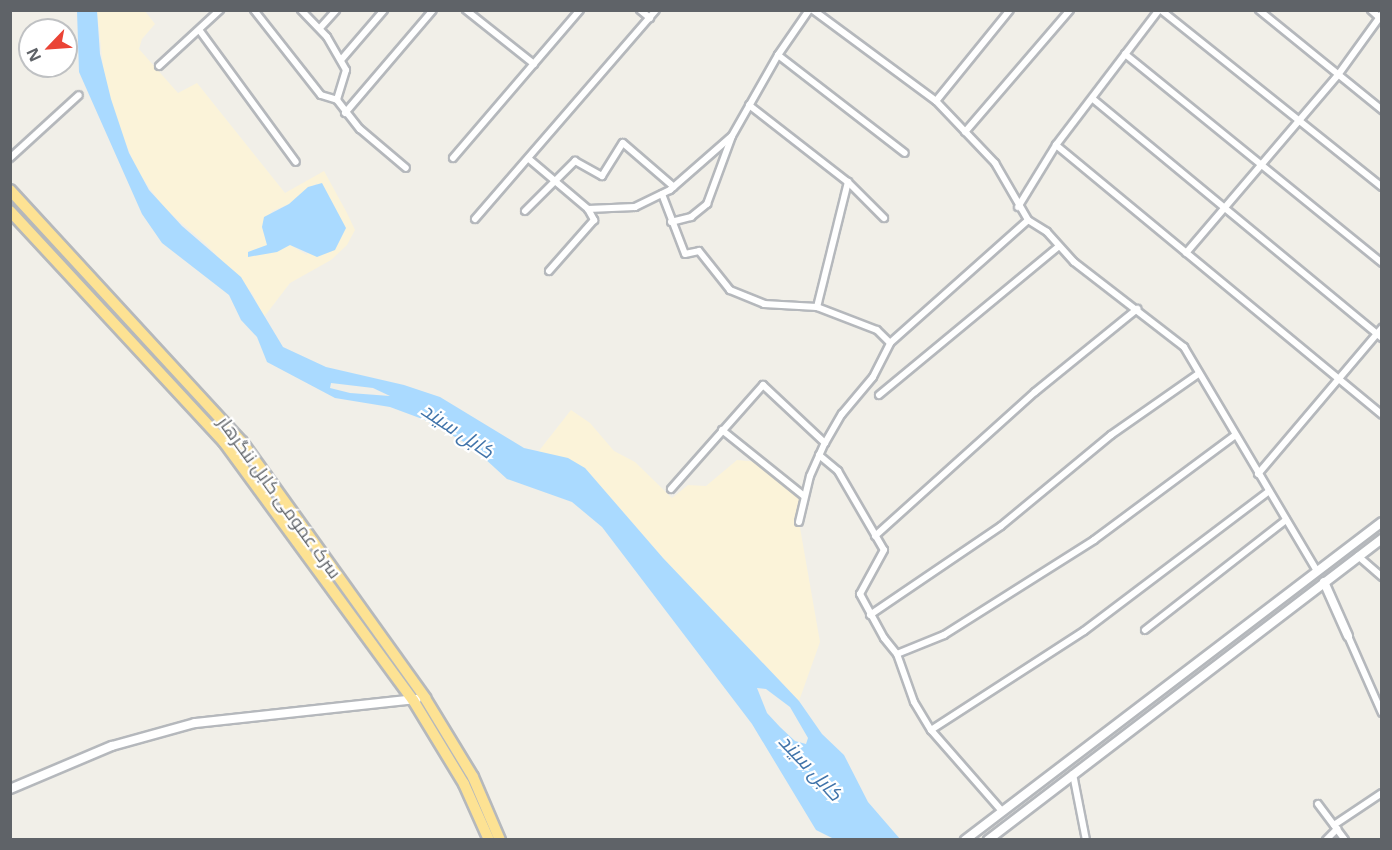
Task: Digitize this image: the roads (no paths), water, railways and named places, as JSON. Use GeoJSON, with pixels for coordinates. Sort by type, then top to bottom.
{"type":"FeatureCollection","features":[{"type":"Feature","properties":{"kind":"highway","name":"سرک عمومی کابل ننگرهار"},"geometry":{"type":"LineString","coordinates":[[10,190],[231,428],[425,698],[473,777],[500,840]]}},
{"type":"Feature","properties":{"kind":"highway","name":"سرک عمومی کابل ننگرهار"},"geometry":{"type":"LineString","coordinates":[[10,211],[224,442],[412,700],[464,784],[489,840]]}},
{"type":"Feature","properties":{"kind":"highway"},"geometry":{"type":"LineString","coordinates":[[71,276],[81,266]]}},
{"type":"Feature","properties":{"kind":"street"},"geometry":{"type":"LineString","coordinates":[[159,66],[200,31],[220,10]]}},
{"type":"Feature","properties":{"kind":"street"},"geometry":{"type":"LineString","coordinates":[[254,10],[321,95],[337,100],[345,113],[406,168]]}},
{"type":"Feature","properties":{"kind":"street"},"geometry":{"type":"LineString","coordinates":[[302,10],[320,28],[341,60],[345,77],[337,100]]}},
{"type":"Feature","properties":{"kind":"street"},"geometry":{"type":"LineString","coordinates":[[320,28],[336,10]]}},
{"type":"Feature","properties":{"kind":"street"},"geometry":{"type":"LineString","coordinates":[[341,60],[384,10]]}},
{"type":"Feature","properties":{"kind":"street"},"geometry":{"type":"LineString","coordinates":[[345,113],[433,10]]}},
{"type":"Feature","properties":{"kind":"street"},"geometry":{"type":"LineString","coordinates":[[466,10],[534,64]]}},
{"type":"Feature","properties":{"kind":"street"},"geometry":{"type":"LineString","coordinates":[[453,158],[580,10]]}},
{"type":"Feature","properties":{"kind":"street"},"geometry":{"type":"LineString","coordinates":[[640,10],[650,18]]}},
{"type":"Feature","properties":{"kind":"street"},"geometry":{"type":"LineString","coordinates":[[476,219],[656,10]]}},
{"type":"Feature","properties":{"kind":"street"},"geometry":{"type":"LineString","coordinates":[[671,222],[691,217],[707,204],[732,136],[778,55],[811,10],[936,101],[995,163],[1018,207],[1026,212],[1028,220],[1047,232],[1057,248],[1184,347],[1234,436],[1317,571]]}},
{"type":"Feature","properties":{"kind":"street"},"geometry":{"type":"LineString","coordinates":[[936,101],[1010,10]]}},
{"type":"Feature","properties":{"kind":"street"},"geometry":{"type":"LineString","coordinates":[[965,132],[1070,10]]}},
{"type":"Feature","properties":{"kind":"street"},"geometry":{"type":"LineString","coordinates":[[1018,207],[1056,145],[1160,10],[1382,187]]}},
{"type":"Feature","properties":{"kind":"street"},"geometry":{"type":"LineString","coordinates":[[1259,10],[1382,110]]}},
{"type":"Feature","properties":{"kind":"street"},"geometry":{"type":"LineString","coordinates":[[1186,253],[1261,162],[1300,121],[1338,75],[1381,17],[1371,10]]}},
{"type":"Feature","properties":{"kind":"street"},"geometry":{"type":"LineString","coordinates":[[200,31],[296,162]]}},
{"type":"Feature","properties":{"kind":"street"},"geometry":{"type":"LineString","coordinates":[[1125,54],[1261,162],[1382,263]]}},
{"type":"Feature","properties":{"kind":"street"},"geometry":{"type":"LineString","coordinates":[[778,55],[905,153]]}},
{"type":"Feature","properties":{"kind":"street"},"geometry":{"type":"LineString","coordinates":[[10,158],[79,95]]}},
{"type":"Feature","properties":{"kind":"street"},"geometry":{"type":"LineString","coordinates":[[1093,99],[1379,336]]}},
{"type":"Feature","properties":{"kind":"street"},"geometry":{"type":"LineString","coordinates":[[749,105],[848,182],[884,218]]}},
{"type":"Feature","properties":{"kind":"street"},"geometry":{"type":"LineString","coordinates":[[588,209],[635,207],[662,194],[674,187],[732,136]]}},
{"type":"Feature","properties":{"kind":"street"},"geometry":{"type":"LineString","coordinates":[[525,211],[575,161],[602,176],[623,143],[674,187]]}},
{"type":"Feature","properties":{"kind":"street"},"geometry":{"type":"LineString","coordinates":[[1056,145],[1382,414]]}},
{"type":"Feature","properties":{"kind":"street"},"geometry":{"type":"LineString","coordinates":[[529,159],[588,209],[593,224],[549,271]]}},
{"type":"Feature","properties":{"kind":"street"},"geometry":{"type":"LineString","coordinates":[[817,307],[848,182]]}},
{"type":"Feature","properties":{"kind":"street"},"geometry":{"type":"LineString","coordinates":[[662,194],[685,254],[699,251],[730,290],[764,304],[817,307],[877,330],[890,343]]}},
{"type":"Feature","properties":{"kind":"street"},"geometry":{"type":"LineString","coordinates":[[799,522],[804,496],[825,443],[842,414],[873,377],[890,343],[1028,220]]}},
{"type":"Feature","properties":{"kind":"street"},"geometry":{"type":"LineString","coordinates":[[879,394],[1057,248]]}},
{"type":"Feature","properties":{"kind":"street"},"geometry":{"type":"LineString","coordinates":[[875,536],[1035,392],[1137,309]]}},
{"type":"Feature","properties":{"kind":"street"},"geometry":{"type":"LineString","coordinates":[[1258,474],[1338,379],[1379,336],[1382,328]]}},
{"type":"Feature","properties":{"kind":"street"},"geometry":{"type":"LineString","coordinates":[[870,615],[1000,526],[1111,435],[1198,374]]}},
{"type":"Feature","properties":{"kind":"street"},"geometry":{"type":"LineString","coordinates":[[671,489],[763,385],[825,443]]}},
{"type":"Feature","properties":{"kind":"street"},"geometry":{"type":"LineString","coordinates":[[722,430],[804,496]]}},
{"type":"Feature","properties":{"kind":"street"},"geometry":{"type":"LineString","coordinates":[[897,654],[944,635],[1094,540],[1234,436]]}},
{"type":"Feature","properties":{"kind":"street"},"geometry":{"type":"LineString","coordinates":[[819,455],[838,471],[884,550],[860,594],[870,615],[897,654],[914,702],[931,730],[1002,811]]}},
{"type":"Feature","properties":{"kind":"street"},"geometry":{"type":"LineString","coordinates":[[931,730],[1084,631],[1269,491]]}},
{"type":"Feature","properties":{"kind":"street"},"geometry":{"type":"LineString","coordinates":[[1145,630],[1286,520]]}},
{"type":"Feature","properties":{"kind":"street"},"geometry":{"type":"LineString","coordinates":[[965,840],[1382,522]]}},
{"type":"Feature","properties":{"kind":"street"},"geometry":{"type":"LineString","coordinates":[[988,840],[1382,539]]}},
{"type":"Feature","properties":{"kind":"street"},"geometry":{"type":"LineString","coordinates":[[1358,556],[1382,577]]}},
{"type":"Feature","properties":{"kind":"street"},"geometry":{"type":"LineString","coordinates":[[1324,582],[1382,713]]}},
{"type":"Feature","properties":{"kind":"street"},"geometry":{"type":"LineString","coordinates":[[10,789],[112,746],[195,723],[425,698]]}},
{"type":"Feature","properties":{"kind":"street"},"geometry":{"type":"LineString","coordinates":[[1113,726],[1122,737]]}},
{"type":"Feature","properties":{"kind":"street"},"geometry":{"type":"LineString","coordinates":[[1073,774],[1086,840]]}},
{"type":"Feature","properties":{"kind":"street"},"geometry":{"type":"LineString","coordinates":[[1326,840],[1335,827],[1382,793]]}},
{"type":"Feature","properties":{"kind":"street"},"geometry":{"type":"LineString","coordinates":[[1318,804],[1345,840]]}},
{"type":"Feature","properties":{"kind":"water","name":"کابل سيند"},"geometry":{"type":"Polygon","coordinates":[[[77,11],[97,11],[100,54],[111,99],[129,153],[149,190],[182,226],[241,277],[283,347],[326,367],[404,385],[440,397],[524,448],[568,458],[585,468],[663,558],[799,701],[822,734],[844,755],[868,802],[900,839],[834,839],[816,830],[752,724],[602,527],[572,502],[507,479],[471,446],[425,420],[390,407],[335,398],[267,362],[257,337],[241,320],[229,295],[162,243],[142,214],[79,72],[77,11]],[[331,383],[330,388],[350,393],[390,396],[373,388],[331,383]],[[757,688],[767,713],[795,741],[806,744],[808,738],[790,707],[766,689],[757,688]]]}},
{"type":"Feature","properties":{"kind":"water"},"geometry":{"type":"Polygon","coordinates":[[[322,183],[346,228],[335,250],[317,257],[290,245],[277,252],[248,257],[248,252],[267,245],[262,227],[264,217],[289,204],[308,187],[322,183]]]}}]}
